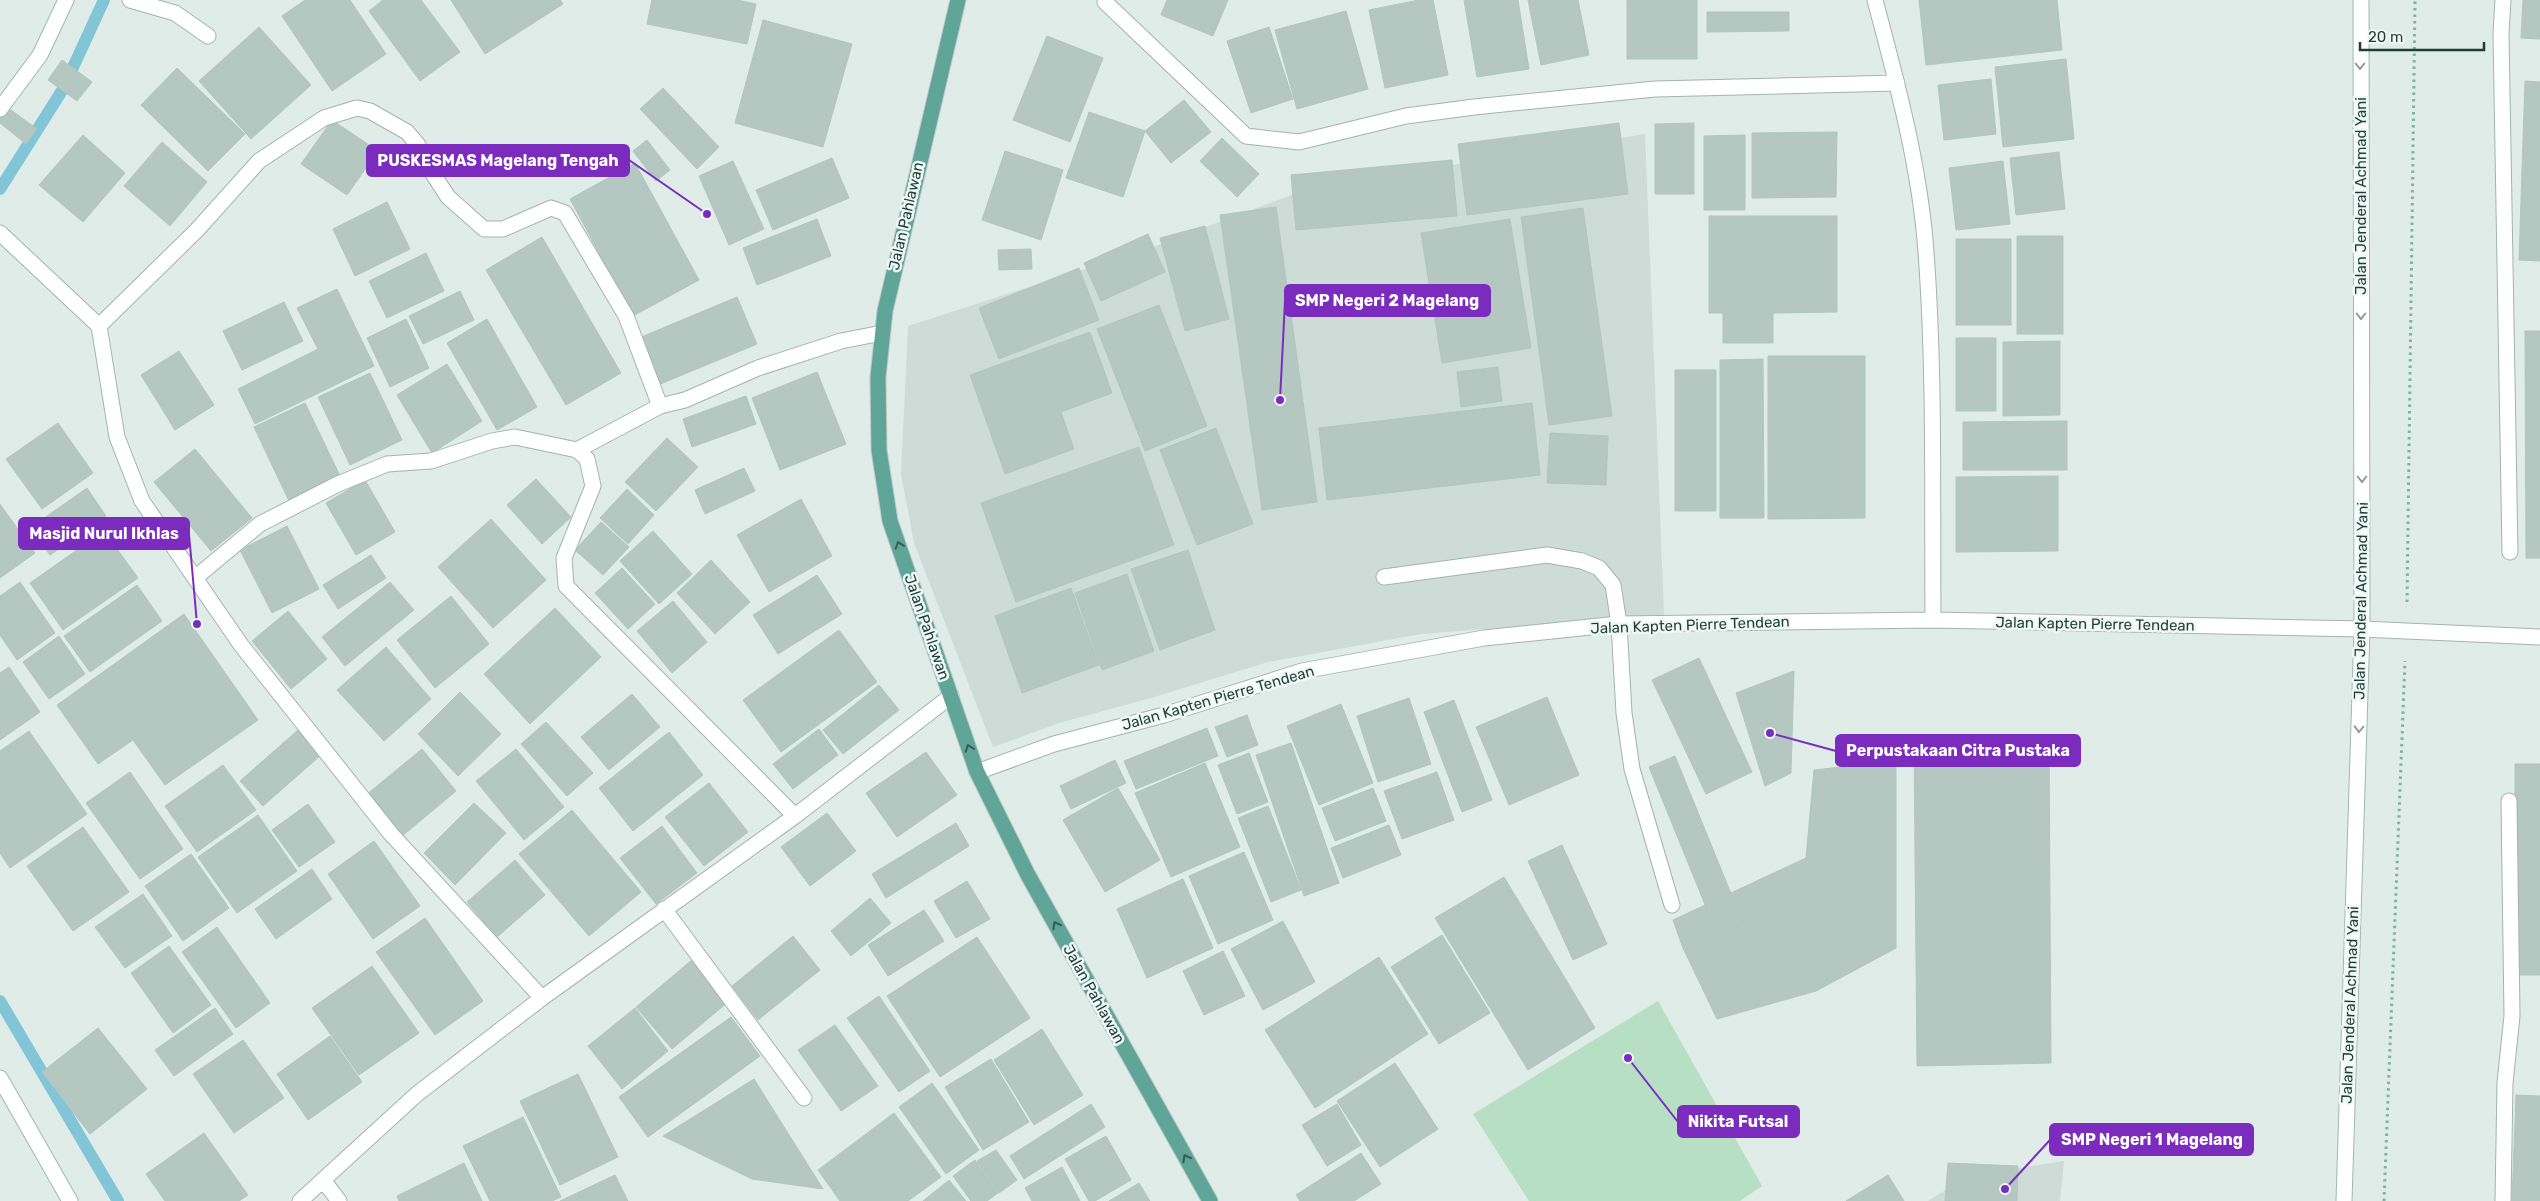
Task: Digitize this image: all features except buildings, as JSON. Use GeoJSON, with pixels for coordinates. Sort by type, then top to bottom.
{"type":"FeatureCollection","features":[{"type":"Feature","properties":{"kind":"main road","name":"Jalan Pahlawan"},"geometry":{"type":"LineString","coordinates":[[958,0],[891,282],[882,333],[878,377],[879,450],[890,521],[977,772],[1028,875],[1210,1201]]}},
{"type":"Feature","properties":{"kind":"street"},"geometry":{"type":"LineString","coordinates":[[0,109],[40,55],[66,0]]}},
{"type":"Feature","properties":{"kind":"street"},"geometry":{"type":"LineString","coordinates":[[1875,0],[1897,83],[1916,176],[1926,251],[1932,415],[1933,620]]}},
{"type":"Feature","properties":{"kind":"street","name":"Jalan Jenderal Achmad Yani"},"geometry":{"type":"LineString","coordinates":[[2344,1201],[2362,629],[2361,0]]}},
{"type":"Feature","properties":{"kind":"street"},"geometry":{"type":"LineString","coordinates":[[2503,0],[2501,34],[2510,552]]}},
{"type":"Feature","properties":{"kind":"street"},"geometry":{"type":"LineString","coordinates":[[1102,1],[1246,136],[1299,142],[1406,116],[1474,107],[1655,89],[1897,83]]}},
{"type":"Feature","properties":{"kind":"street"},"geometry":{"type":"LineString","coordinates":[[134,2],[175,13],[208,36]]}},
{"type":"Feature","properties":{"kind":"street"},"geometry":{"type":"LineString","coordinates":[[100,326],[198,230],[259,161],[324,118],[357,108],[370,112],[407,132],[418,145],[422,157],[448,197],[484,229],[504,229],[551,208],[565,213],[626,316],[660,406]]}},
{"type":"Feature","properties":{"kind":"street"},"geometry":{"type":"LineString","coordinates":[[0,233],[100,326],[121,446],[142,501],[241,645],[391,834],[542,998]]}},
{"type":"Feature","properties":{"kind":"street"},"geometry":{"type":"LineString","coordinates":[[577,450],[660,406],[685,400],[758,368],[841,341],[882,333]]}},
{"type":"Feature","properties":{"kind":"street"},"geometry":{"type":"LineString","coordinates":[[195,578],[260,524],[338,484],[387,464],[431,461],[492,441],[515,437],[577,450],[587,459],[593,486],[564,558],[566,586],[795,816]]}},
{"type":"Feature","properties":{"kind":"street"},"geometry":{"type":"LineString","coordinates":[[1384,577],[1547,555],[1582,561],[1599,568],[1613,585],[1619,624],[1624,713],[1632,769],[1672,906]]}},
{"type":"Feature","properties":{"kind":"street","name":"Jalan Kapten Pierre Tendean"},"geometry":{"type":"LineString","coordinates":[[977,772],[1054,744],[1164,715],[1302,671],[1484,638],[1619,624],[1933,620],[2362,629],[2540,637]]}},
{"type":"Feature","properties":{"kind":"street"},"geometry":{"type":"LineString","coordinates":[[300,1201],[417,1094],[542,998],[795,816],[951,696]]}},
{"type":"Feature","properties":{"kind":"street"},"geometry":{"type":"LineString","coordinates":[[2503,1201],[2505,1083],[2512,1016],[2509,801]]}},
{"type":"Feature","properties":{"kind":"street"},"geometry":{"type":"LineString","coordinates":[[664,910],[804,1098]]}},
{"type":"Feature","properties":{"kind":"street"},"geometry":{"type":"LineString","coordinates":[[0,1078],[70,1201]]}},
{"type":"Feature","properties":{"kind":"street"},"geometry":{"type":"LineString","coordinates":[[323,1180],[339,1201]]}},
{"type":"Feature","properties":{"kind":"shaded area"},"geometry":{"type":"Polygon","coordinates":[[[1645,134],[1664,615],[1421,634],[1268,662],[1151,698],[1059,723],[993,747],[914,543],[901,474],[908,326],[1150,248],[1310,188],[1645,134]]]}},
{"type":"Feature","properties":{"kind":"shaded area"},"geometry":{"type":"Polygon","coordinates":[[[2064,1161],[2060,1201],[1928,1201],[1968,1176],[2064,1161]]]}},
{"type":"Feature","properties":{"kind":"green space"},"geometry":{"type":"Polygon","coordinates":[[[1658,1001],[1762,1186],[1740,1201],[1529,1201],[1473,1114],[1658,1001]]]}},
{"type":"Feature","properties":{"kind":"waterway"},"geometry":{"type":"LineString","coordinates":[[0,189],[63,89],[104,0]]}},
{"type":"Feature","properties":{"kind":"waterway"},"geometry":{"type":"LineString","coordinates":[[0,1001],[118,1201]]}},
{"type":"Feature","properties":{"kind":"place","name":"PUSKESMAS Magelang Tengah"},"geometry":{"type":"Point","coordinates":[707,214]}},
{"type":"Feature","properties":{"kind":"place","name":"SMP Negeri 2 Magelang"},"geometry":{"type":"Point","coordinates":[1280,400]}},
{"type":"Feature","properties":{"kind":"place","name":"Masjid Nurul Ikhlas"},"geometry":{"type":"Point","coordinates":[197,624]}},
{"type":"Feature","properties":{"kind":"place","name":"Perpustakaan Citra Pustaka"},"geometry":{"type":"Point","coordinates":[1770,733]}},
{"type":"Feature","properties":{"kind":"place","name":"Nikita Futsal"},"geometry":{"type":"Point","coordinates":[1628,1058]}},
{"type":"Feature","properties":{"kind":"place","name":"SMP Negeri 1 Magelang"},"geometry":{"type":"Point","coordinates":[2005,1189]}}]}
